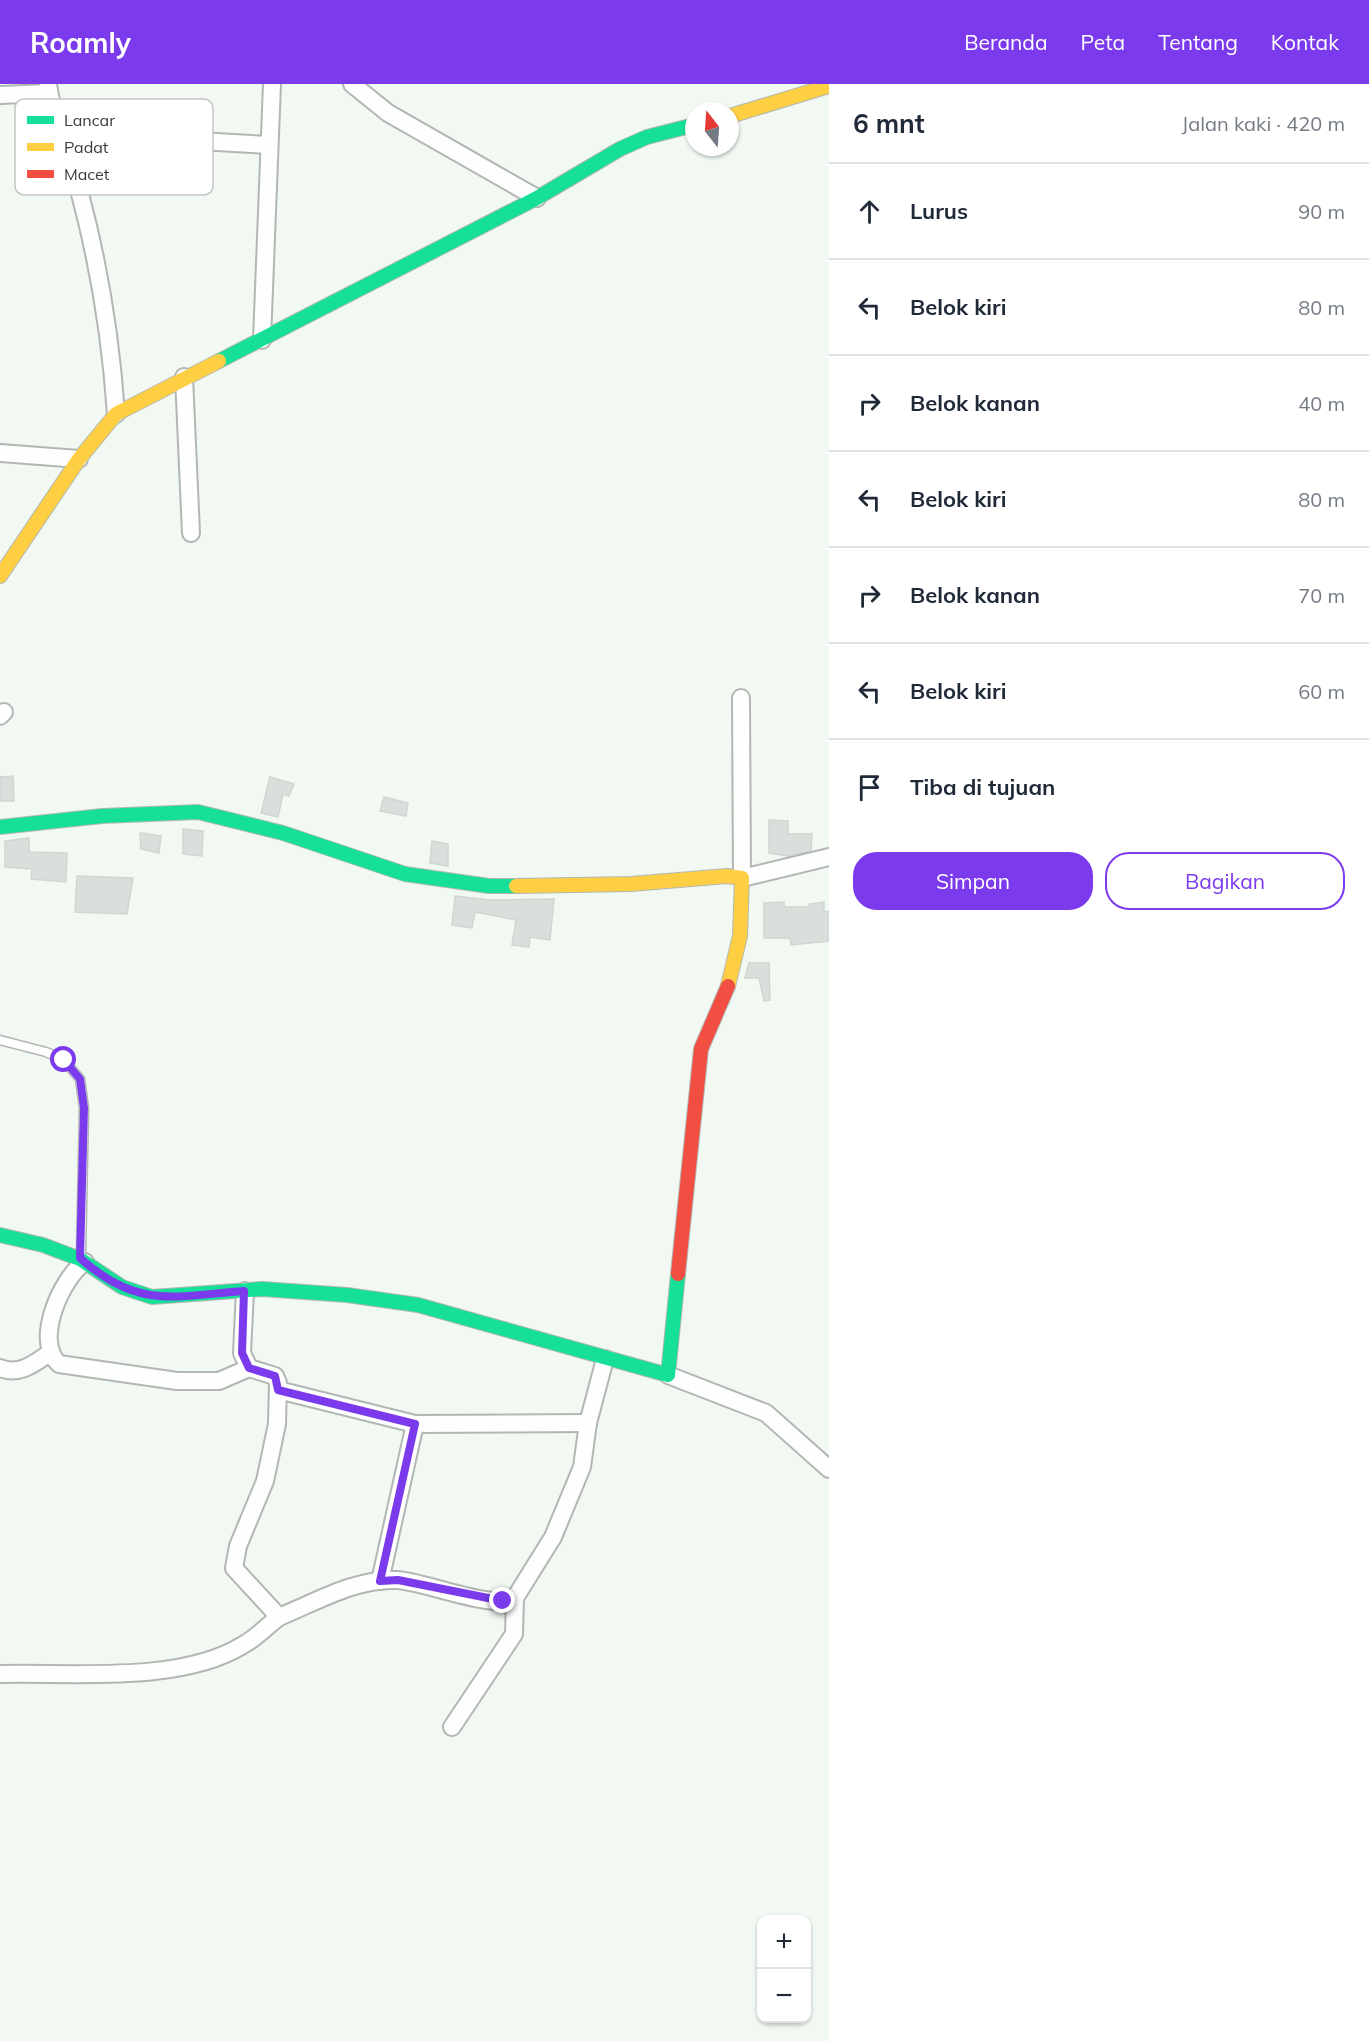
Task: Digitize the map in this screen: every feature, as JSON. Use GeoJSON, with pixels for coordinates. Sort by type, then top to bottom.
{"type":"FeatureCollection","features":[{"type":"Feature","properties":{"kind":"street"},"geometry":{"type":"LineString","coordinates":[[262,340],[272,84]]}},
{"type":"Feature","properties":{"kind":"street"},"geometry":{"type":"LineString","coordinates":[[352,84],[388,113],[537,198]]}},
{"type":"Feature","properties":{"kind":"street"},"geometry":{"type":"LineString","coordinates":[[739,113],[829,86]]}},
{"type":"Feature","properties":{"kind":"street"},"geometry":{"type":"LineString","coordinates":[[0,95],[49,88]]}},
{"type":"Feature","properties":{"kind":"street"},"geometry":{"type":"LineString","coordinates":[[0,576],[79,459],[116,414],[184,377],[262,340],[537,198],[620,149],[647,137],[685,128]]}},
{"type":"Feature","properties":{"kind":"street"},"geometry":{"type":"LineString","coordinates":[[213,142],[268,145]]}},
{"type":"Feature","properties":{"kind":"street"},"geometry":{"type":"LineString","coordinates":[[80,195],[99,277],[113,367],[116,414]]}},
{"type":"Feature","properties":{"kind":"street"},"geometry":{"type":"LineString","coordinates":[[184,377],[191,532]]}},
{"type":"Feature","properties":{"kind":"street"},"geometry":{"type":"LineString","coordinates":[[0,453],[79,459]]}},
{"type":"Feature","properties":{"kind":"street"},"geometry":{"type":"LineString","coordinates":[[668,1375],[701,1049],[729,985],[740,936],[741,698]]}},
{"type":"Feature","properties":{"kind":"street"},"geometry":{"type":"LineString","coordinates":[[0,827],[102,816],[198,812],[283,833],[405,874],[489,886],[631,884],[727,876],[742,878],[829,857]]}},
{"type":"Feature","properties":{"kind":"street"},"geometry":{"type":"LineString","coordinates":[[0,1235],[43,1245],[82,1260],[122,1287],[152,1297],[244,1291],[347,1295],[418,1305],[668,1375],[766,1413],[829,1469]]}},
{"type":"Feature","properties":{"kind":"street"},"geometry":{"type":"LineString","coordinates":[[82,1260],[74,1269],[50,1317],[51,1352],[56,1361],[63,1366],[165,1380],[219,1381],[249,1368],[275,1376],[278,1390],[277,1424],[265,1481],[238,1546],[234,1568],[279,1617]]}},
{"type":"Feature","properties":{"kind":"street"},"geometry":{"type":"LineString","coordinates":[[244,1291],[242,1353],[249,1368]]}},
{"type":"Feature","properties":{"kind":"street"},"geometry":{"type":"LineString","coordinates":[[0,1368],[8,1371],[22,1370],[51,1352]]}},
{"type":"Feature","properties":{"kind":"street"},"geometry":{"type":"LineString","coordinates":[[452,1727],[514,1634],[515,1598],[557,1527],[582,1467],[588,1423],[605,1359]]}},
{"type":"Feature","properties":{"kind":"street"},"geometry":{"type":"LineString","coordinates":[[278,1390],[415,1424],[588,1423]]}},
{"type":"Feature","properties":{"kind":"street"},"geometry":{"type":"LineString","coordinates":[[380,1581],[415,1424]]}},
{"type":"Feature","properties":{"kind":"street"},"geometry":{"type":"LineString","coordinates":[[0,1674],[126,1673],[196,1664],[242,1646],[279,1617],[361,1583],[398,1580],[492,1601],[510,1601],[515,1598]]}},
{"type":"Feature","properties":{"kind":"lane"},"geometry":{"type":"LineString","coordinates":[[0,1040],[46,1052],[64,1060],[80,1079],[84,1108],[82,1260]]}},
{"type":"Feature","properties":{"kind":"building"},"geometry":{"type":"Polygon","coordinates":[[[13,776],[14,801],[0,801],[0,777],[13,776]]]}},
{"type":"Feature","properties":{"kind":"building"},"geometry":{"type":"Polygon","coordinates":[[[270,777],[294,784],[289,796],[283,794],[278,817],[261,813],[270,777]]]}},
{"type":"Feature","properties":{"kind":"building"},"geometry":{"type":"Polygon","coordinates":[[[384,797],[408,803],[406,816],[380,811],[384,797]]]}},
{"type":"Feature","properties":{"kind":"building"},"geometry":{"type":"Polygon","coordinates":[[[769,820],[788,821],[788,834],[812,834],[811,851],[788,856],[769,853],[769,820]]]}},
{"type":"Feature","properties":{"kind":"building"},"geometry":{"type":"Polygon","coordinates":[[[183,829],[203,831],[202,856],[183,854],[183,829]]]}},
{"type":"Feature","properties":{"kind":"building"},"geometry":{"type":"Polygon","coordinates":[[[140,833],[161,836],[159,853],[141,849],[140,833]]]}},
{"type":"Feature","properties":{"kind":"building"},"geometry":{"type":"Polygon","coordinates":[[[29,838],[29,852],[67,853],[66,882],[31,879],[32,869],[5,867],[5,841],[29,838]]]}},
{"type":"Feature","properties":{"kind":"building"},"geometry":{"type":"Polygon","coordinates":[[[432,841],[448,844],[448,866],[430,863],[432,841]]]}},
{"type":"Feature","properties":{"kind":"building"},"geometry":{"type":"Polygon","coordinates":[[[77,876],[133,878],[127,914],[75,912],[77,876]]]}},
{"type":"Feature","properties":{"kind":"building"},"geometry":{"type":"Polygon","coordinates":[[[455,896],[489,900],[554,899],[550,940],[530,937],[529,947],[512,945],[516,920],[475,912],[472,928],[452,925],[455,896]]]}},
{"type":"Feature","properties":{"kind":"building"},"geometry":{"type":"Polygon","coordinates":[[[784,902],[784,907],[810,907],[809,904],[824,902],[824,912],[829,911],[829,941],[791,945],[790,938],[764,938],[764,903],[784,902]]]}},
{"type":"Feature","properties":{"kind":"building"},"geometry":{"type":"Polygon","coordinates":[[[749,963],[769,963],[770,1000],[764,1001],[759,978],[745,978],[749,963]]]}},
{"type":"Feature","properties":{"kind":"traffic: fast"},"geometry":{"type":"LineString","coordinates":[[219,361],[537,198],[620,149],[647,137],[685,127]]}},
{"type":"Feature","properties":{"kind":"traffic: fast"},"geometry":{"type":"LineString","coordinates":[[0,827],[102,816],[198,812],[283,833],[405,874],[489,886],[516,886]]}},
{"type":"Feature","properties":{"kind":"traffic: fast"},"geometry":{"type":"LineString","coordinates":[[0,1235],[43,1245],[80,1259],[122,1287],[152,1297],[262,1289],[347,1295],[418,1305],[668,1375],[678,1274]]}},
{"type":"Feature","properties":{"kind":"traffic: slow"},"geometry":{"type":"LineString","coordinates":[[739,113],[829,86]]}},
{"type":"Feature","properties":{"kind":"traffic: slow"},"geometry":{"type":"LineString","coordinates":[[0,576],[79,459],[116,414],[219,361]]}},
{"type":"Feature","properties":{"kind":"traffic: slow"},"geometry":{"type":"LineString","coordinates":[[516,886],[631,884],[727,876],[742,878],[740,936],[728,986]]}},
{"type":"Feature","properties":{"kind":"traffic: jam"},"geometry":{"type":"LineString","coordinates":[[678,1274],[701,1049],[728,986]]}},
{"type":"Feature","properties":{"kind":"route"},"geometry":{"type":"LineString","coordinates":[[64,1060],[80,1079],[84,1108],[80,1258],[122,1287],[152,1297],[244,1291],[242,1353],[249,1368],[275,1376],[278,1390],[415,1424],[380,1581],[398,1580],[492,1601],[503,1601]]}}]}
